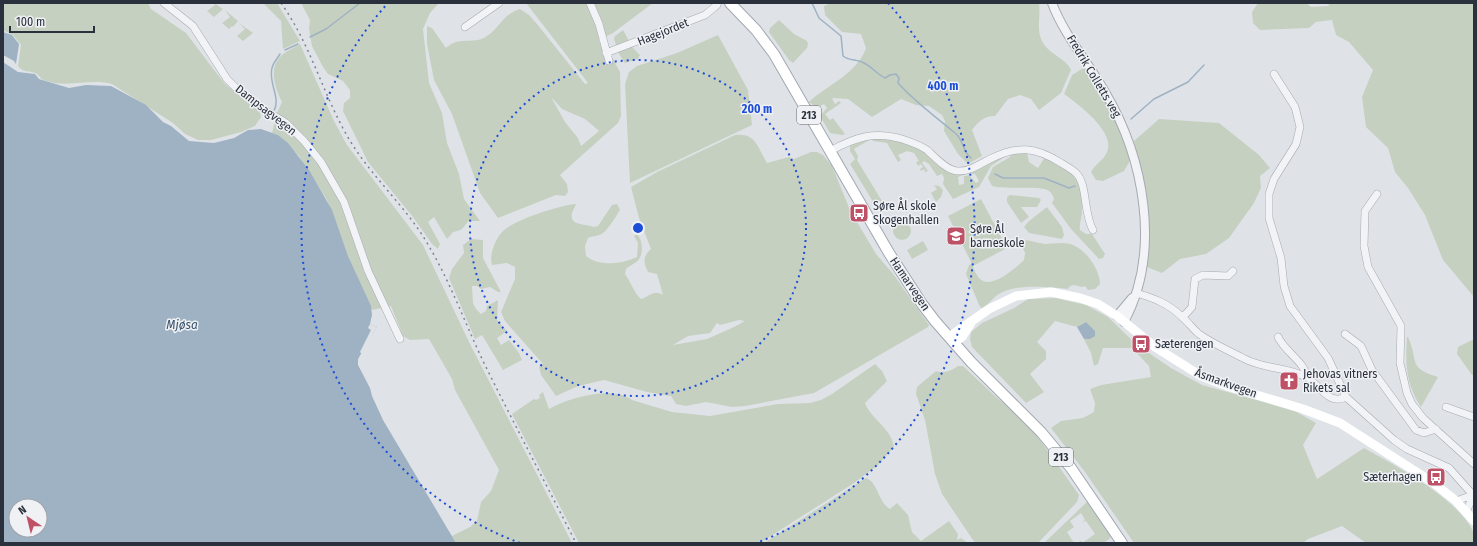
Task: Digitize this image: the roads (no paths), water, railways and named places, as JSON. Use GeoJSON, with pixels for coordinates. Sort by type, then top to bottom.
{"type":"FeatureCollection","features":[{"type":"Feature","properties":{"kind":"main road","name":"Hamarvegen"},"geometry":{"type":"LineString","coordinates":[[730,3],[756,30],[774,54],[909,285],[935,321],[1040,432],[1070,468],[1122,543]]}},
{"type":"Feature","properties":{"kind":"main road","name":"Åsmarkvegen"},"geometry":{"type":"LineString","coordinates":[[952,340],[972,322],[999,303],[1016,296],[1038,293],[1066,294],[1098,304],[1120,319],[1155,347],[1201,376],[1230,387],[1303,409],[1340,423],[1435,484],[1456,501],[1474,522]]}},
{"type":"Feature","properties":{"kind":"street","name":"Dampsagvegen"},"geometry":{"type":"LineString","coordinates":[[164,3],[193,26],[227,79],[258,106],[286,123],[321,162],[344,202],[368,271],[400,338]]}},
{"type":"Feature","properties":{"kind":"street"},"geometry":{"type":"LineString","coordinates":[[465,27],[499,3]]}},
{"type":"Feature","properties":{"kind":"street"},"geometry":{"type":"LineString","coordinates":[[590,3],[599,24],[609,61]]}},
{"type":"Feature","properties":{"kind":"street","name":"Fredrik Colletts veg"},"geometry":{"type":"LineString","coordinates":[[1052,3],[1062,24],[1092,70],[1117,113],[1128,137],[1138,172],[1142,195],[1144,241],[1142,273],[1136,293],[1120,319]]}},
{"type":"Feature","properties":{"kind":"street","name":"Hagejordet"},"geometry":{"type":"LineString","coordinates":[[606,53],[705,15],[717,5]]}},
{"type":"Feature","properties":{"kind":"street"},"geometry":{"type":"LineString","coordinates":[[1274,74],[1295,107],[1300,127],[1296,144],[1279,170],[1269,194],[1269,218],[1281,258],[1284,286],[1290,306],[1328,358],[1346,397],[1394,440],[1407,449],[1449,468],[1473,494]]}},
{"type":"Feature","properties":{"kind":"street"},"geometry":{"type":"LineString","coordinates":[[830,151],[863,136],[877,134],[919,145],[949,168],[957,171],[966,170],[1008,151],[1040,151],[1080,177],[1084,189],[1086,215],[1093,230]]}},
{"type":"Feature","properties":{"kind":"street"},"geometry":{"type":"LineString","coordinates":[[1377,194],[1365,211],[1364,246],[1368,267],[1401,326],[1400,363],[1407,393],[1416,411],[1474,464]]}},
{"type":"Feature","properties":{"kind":"street"},"geometry":{"type":"LineString","coordinates":[[1183,317],[1192,307],[1195,279],[1203,275],[1228,276],[1233,271]]}},
{"type":"Feature","properties":{"kind":"street"},"geometry":{"type":"LineString","coordinates":[[1136,293],[1164,304],[1183,317],[1202,336],[1249,361],[1288,370],[1306,377],[1315,383],[1329,398],[1338,400],[1346,397]]}},
{"type":"Feature","properties":{"kind":"street"},"geometry":{"type":"LineString","coordinates":[[1345,334],[1361,346],[1372,370],[1416,430],[1424,433],[1436,429]]}},
{"type":"Feature","properties":{"kind":"street"},"geometry":{"type":"LineString","coordinates":[[1278,337],[1287,352],[1305,368],[1306,377]]}},
{"type":"Feature","properties":{"kind":"street"},"geometry":{"type":"LineString","coordinates":[[1446,407],[1474,417]]}},
{"type":"Feature","properties":{"kind":"street"},"geometry":{"type":"LineString","coordinates":[[1456,501],[1473,494]]}},
{"type":"Feature","properties":{"kind":"street"},"geometry":{"type":"LineString","coordinates":[[1466,512],[1473,494]]}},
{"type":"Feature","properties":{"kind":"water","name":"Mjøsa"},"geometry":{"type":"Polygon","coordinates":[[[3,32],[12,35],[19,44],[16,64],[10,61],[18,72],[35,74],[39,79],[69,88],[86,85],[111,86],[146,105],[163,122],[171,126],[189,141],[214,143],[234,138],[248,130],[261,129],[278,135],[288,143],[309,170],[332,210],[348,256],[371,306],[372,315],[370,324],[377,327],[358,359],[358,365],[370,388],[383,420],[456,543],[3,543],[3,32]]]}},
{"type":"Feature","properties":{"kind":"water"},"geometry":{"type":"Polygon","coordinates":[[[1086,322],[1095,331],[1095,336],[1090,339],[1084,339],[1077,327],[1086,322]]]}},
{"type":"Feature","properties":{"kind":"waterway"},"geometry":{"type":"LineString","coordinates":[[310,37],[326,29],[360,3]]}},
{"type":"Feature","properties":{"kind":"waterway"},"geometry":{"type":"LineString","coordinates":[[812,3],[819,18],[841,36],[843,56],[870,66],[879,75],[885,78],[896,74],[899,78],[898,83],[918,103],[958,136],[966,152],[971,158]]}},
{"type":"Feature","properties":{"kind":"waterway"},"geometry":{"type":"LineString","coordinates":[[285,50],[298,44]]}},
{"type":"Feature","properties":{"kind":"waterway"},"geometry":{"type":"LineString","coordinates":[[274,111],[276,100],[271,74],[273,64],[280,54]]}},
{"type":"Feature","properties":{"kind":"waterway"},"geometry":{"type":"LineString","coordinates":[[1131,119],[1154,99],[1188,82],[1204,65]]}},
{"type":"Feature","properties":{"kind":"waterway"},"geometry":{"type":"LineString","coordinates":[[995,174],[1003,178],[1044,178],[1069,188],[1075,186]]}},
{"type":"Feature","properties":{"kind":"railway"},"geometry":{"type":"LineString","coordinates":[[281,3],[301,36],[349,139],[368,167],[421,233],[438,262],[483,361],[576,543]]}},
{"type":"Feature","properties":{"kind":"place","name":"Søre Ål skole Skogenhallen"},"geometry":{"type":"Point","coordinates":[859,213]}},
{"type":"Feature","properties":{"kind":"place","name":"Søre Ål barneskole"},"geometry":{"type":"Point","coordinates":[956,236]}},
{"type":"Feature","properties":{"kind":"place","name":"Sæterengen"},"geometry":{"type":"Point","coordinates":[1141,344]}},
{"type":"Feature","properties":{"kind":"place","name":"Jehovas vitners Rikets sal"},"geometry":{"type":"Point","coordinates":[1289,381]}},
{"type":"Feature","properties":{"kind":"place","name":"Sæterhagen"},"geometry":{"type":"Point","coordinates":[1436,477]}}]}
